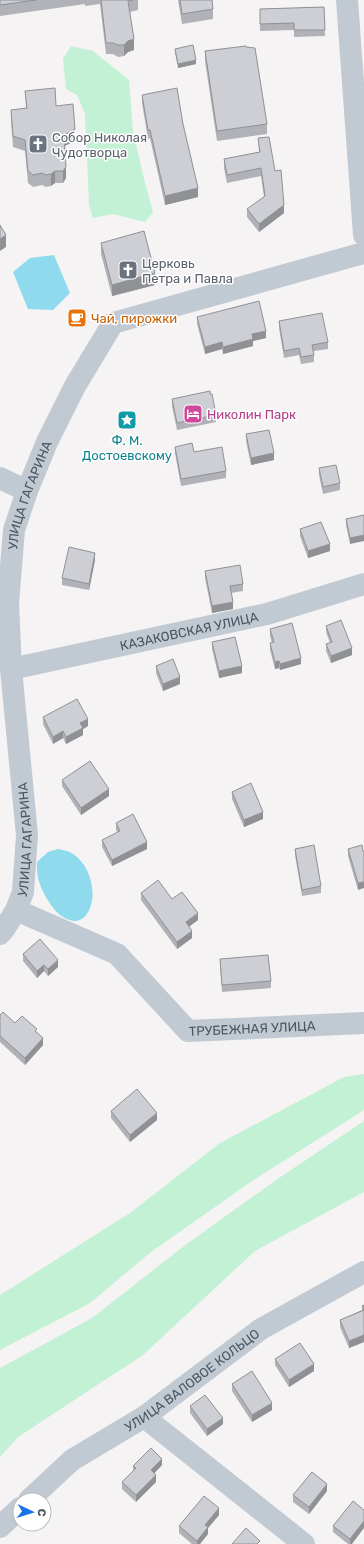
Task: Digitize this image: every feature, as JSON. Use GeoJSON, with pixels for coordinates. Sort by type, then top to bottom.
{"type":"FeatureCollection","features":[{"type":"Feature","properties":{"kind":"street"},"geometry":{"type":"LineString","coordinates":[[347,0],[363,250]]}},
{"type":"Feature","properties":{"kind":"street","name":"УЛИЦА ГАГАРИНА"},"geometry":{"type":"LineString","coordinates":[[0,934],[16,910],[23,892],[27,836],[12,669],[8,603],[14,530],[27,491],[47,442],[75,386],[114,323],[363,250]]}},
{"type":"Feature","properties":{"kind":"street"},"geometry":{"type":"LineString","coordinates":[[0,478],[27,491]]}},
{"type":"Feature","properties":{"kind":"street","name":"КАЗАКОВСКАЯ УЛИЦА"},"geometry":{"type":"LineString","coordinates":[[12,669],[267,614],[364,584]]}},
{"type":"Feature","properties":{"kind":"street","name":"ТРУБЕЖНАЯ УЛИЦА"},"geometry":{"type":"LineString","coordinates":[[16,910],[117,954],[188,1031],[364,1023]]}},
{"type":"Feature","properties":{"kind":"street","name":"УЛИЦА ВАЛОВОЕ КОЛЬЦО"},"geometry":{"type":"LineString","coordinates":[[38,1492],[72,1460],[144,1417],[262,1328],[364,1272]]}},
{"type":"Feature","properties":{"kind":"street"},"geometry":{"type":"LineString","coordinates":[[144,1417],[304,1544]]}},
{"type":"Feature","properties":{"kind":"street"},"geometry":{"type":"LineString","coordinates":[[0,1527],[12,1516]]}},
{"type":"Feature","properties":{"kind":"green space"},"geometry":{"type":"Polygon","coordinates":[[[71,46],[93,51],[129,80],[133,131],[153,212],[145,222],[113,214],[93,218],[89,205],[85,114],[77,95],[66,89],[63,59],[71,46]]]}},
{"type":"Feature","properties":{"kind":"green space"},"geometry":{"type":"Polygon","coordinates":[[[364,1074],[364,1110],[252,1181],[151,1252],[90,1303],[0,1350],[0,1295],[130,1213],[220,1143],[344,1077],[364,1074]]]}},
{"type":"Feature","properties":{"kind":"green space"},"geometry":{"type":"Polygon","coordinates":[[[364,1121],[364,1192],[255,1251],[143,1355],[18,1437],[0,1457],[0,1368],[92,1318],[184,1246],[276,1180],[364,1121]]]}},
{"type":"Feature","properties":{"kind":"water"},"geometry":{"type":"Polygon","coordinates":[[[54,255],[70,293],[53,310],[28,309],[13,272],[30,258],[54,255]]]}},
{"type":"Feature","properties":{"kind":"water"},"geometry":{"type":"Polygon","coordinates":[[[58,849],[70,852],[79,858],[87,871],[92,886],[93,893],[90,908],[86,915],[76,921],[65,918],[55,910],[44,894],[38,879],[37,862],[48,852],[58,849]]]}},
{"type":"Feature","properties":{"kind":"building"},"geometry":{"type":"Polygon","coordinates":[[[0,0],[36,0],[0,5],[0,0]]]}},
{"type":"Feature","properties":{"kind":"building"},"geometry":{"type":"Polygon","coordinates":[[[101,0],[133,0],[128,1],[134,39],[128,41],[124,45],[106,43],[101,0]]]}},
{"type":"Feature","properties":{"kind":"building"},"geometry":{"type":"Polygon","coordinates":[[[180,0],[212,0],[213,9],[182,14],[180,0]]]}},
{"type":"Feature","properties":{"kind":"building"},"geometry":{"type":"Polygon","coordinates":[[[324,7],[325,30],[294,30],[294,23],[260,24],[260,9],[324,7]]]}},
{"type":"Feature","properties":{"kind":"building"},"geometry":{"type":"Polygon","coordinates":[[[193,45],[196,60],[178,64],[175,49],[193,45]]]}},
{"type":"Feature","properties":{"kind":"building"},"geometry":{"type":"Polygon","coordinates":[[[246,46],[255,48],[267,124],[217,131],[205,51],[246,46]]]}},
{"type":"Feature","properties":{"kind":"building","name":"Собор Николая Чудотворца"},"geometry":{"type":"Polygon","coordinates":[[[55,88],[56,106],[73,104],[75,129],[64,135],[66,167],[63,171],[55,171],[51,174],[46,175],[42,173],[33,175],[28,171],[25,140],[13,136],[11,110],[27,108],[25,91],[55,88]]]}},
{"type":"Feature","properties":{"kind":"building"},"geometry":{"type":"Polygon","coordinates":[[[177,88],[183,124],[198,188],[165,196],[150,130],[148,130],[142,95],[177,88]]]}},
{"type":"Feature","properties":{"kind":"building"},"geometry":{"type":"Polygon","coordinates":[[[269,137],[275,171],[281,170],[284,205],[259,224],[247,209],[265,196],[261,168],[227,175],[224,159],[260,152],[258,138],[269,137]]]}},
{"type":"Feature","properties":{"kind":"building"},"geometry":{"type":"Polygon","coordinates":[[[0,225],[6,235],[0,239],[0,225]]]}},
{"type":"Feature","properties":{"kind":"building","name":"Церковь Петра и Павла"},"geometry":{"type":"Polygon","coordinates":[[[144,231],[155,273],[112,285],[101,243],[144,231]]]}},
{"type":"Feature","properties":{"kind":"building"},"geometry":{"type":"Polygon","coordinates":[[[259,301],[266,331],[252,334],[253,339],[223,347],[222,342],[205,347],[197,317],[259,301]]]}},
{"type":"Feature","properties":{"kind":"building"},"geometry":{"type":"Polygon","coordinates":[[[322,313],[328,342],[312,345],[314,355],[301,357],[299,348],[284,351],[279,321],[322,313]]]}},
{"type":"Feature","properties":{"kind":"building","name":"Николин Парк"},"geometry":{"type":"Polygon","coordinates":[[[210,391],[210,394],[212,394],[216,415],[177,423],[172,399],[210,391]]]}},
{"type":"Feature","properties":{"kind":"building"},"geometry":{"type":"Polygon","coordinates":[[[269,430],[274,453],[251,458],[246,434],[269,430]]]}},
{"type":"Feature","properties":{"kind":"building"},"geometry":{"type":"Polygon","coordinates":[[[192,443],[194,452],[222,447],[226,471],[181,479],[175,447],[192,443]]]}},
{"type":"Feature","properties":{"kind":"building"},"geometry":{"type":"Polygon","coordinates":[[[336,465],[340,483],[323,487],[319,468],[336,465]]]}},
{"type":"Feature","properties":{"kind":"building"},"geometry":{"type":"Polygon","coordinates":[[[364,515],[364,535],[350,538],[346,519],[364,515]]]}},
{"type":"Feature","properties":{"kind":"building"},"geometry":{"type":"Polygon","coordinates":[[[321,522],[330,544],[308,551],[300,529],[321,522]]]}},
{"type":"Feature","properties":{"kind":"building"},"geometry":{"type":"Polygon","coordinates":[[[69,547],[95,553],[89,584],[62,578],[69,547]]]}},
{"type":"Feature","properties":{"kind":"building"},"geometry":{"type":"Polygon","coordinates":[[[240,565],[243,584],[230,586],[233,602],[212,606],[205,571],[240,565]]]}},
{"type":"Feature","properties":{"kind":"building"},"geometry":{"type":"Polygon","coordinates":[[[341,620],[352,648],[331,656],[326,644],[332,642],[326,626],[341,620]]]}},
{"type":"Feature","properties":{"kind":"building"},"geometry":{"type":"Polygon","coordinates":[[[292,623],[301,658],[280,664],[279,661],[275,662],[270,643],[274,642],[270,629],[292,623]]]}},
{"type":"Feature","properties":{"kind":"building"},"geometry":{"type":"Polygon","coordinates":[[[235,637],[242,666],[219,671],[212,642],[235,637]]]}},
{"type":"Feature","properties":{"kind":"building"},"geometry":{"type":"Polygon","coordinates":[[[173,659],[180,677],[163,684],[156,666],[173,659]]]}},
{"type":"Feature","properties":{"kind":"building"},"geometry":{"type":"Polygon","coordinates":[[[77,699],[88,719],[80,723],[83,728],[66,737],[63,731],[53,737],[43,717],[77,699]]]}},
{"type":"Feature","properties":{"kind":"building"},"geometry":{"type":"Polygon","coordinates":[[[90,761],[109,789],[81,808],[62,780],[90,761]]]}},
{"type":"Feature","properties":{"kind":"building"},"geometry":{"type":"Polygon","coordinates":[[[251,783],[263,812],[244,820],[232,792],[251,783]]]}},
{"type":"Feature","properties":{"kind":"building"},"geometry":{"type":"Polygon","coordinates":[[[133,814],[147,842],[112,860],[102,840],[120,831],[116,823],[133,814]]]}},
{"type":"Feature","properties":{"kind":"building"},"geometry":{"type":"Polygon","coordinates":[[[314,845],[321,886],[302,890],[295,849],[314,845]]]}},
{"type":"Feature","properties":{"kind":"building"},"geometry":{"type":"Polygon","coordinates":[[[362,845],[364,851],[364,882],[358,883],[348,849],[362,845]]]}},
{"type":"Feature","properties":{"kind":"building"},"geometry":{"type":"Polygon","coordinates":[[[158,880],[172,899],[182,892],[198,913],[186,922],[192,931],[177,942],[141,893],[158,880]]]}},
{"type":"Feature","properties":{"kind":"building"},"geometry":{"type":"Polygon","coordinates":[[[40,939],[58,960],[48,969],[44,965],[37,971],[23,954],[40,939]]]}},
{"type":"Feature","properties":{"kind":"building"},"geometry":{"type":"Polygon","coordinates":[[[268,955],[271,981],[222,985],[220,959],[268,955]]]}},
{"type":"Feature","properties":{"kind":"building"},"geometry":{"type":"Polygon","coordinates":[[[3,1012],[15,1023],[22,1016],[37,1029],[35,1031],[43,1038],[25,1058],[0,1036],[0,1015],[3,1012]]]}},
{"type":"Feature","properties":{"kind":"building"},"geometry":{"type":"Polygon","coordinates":[[[137,1089],[157,1113],[130,1135],[111,1111],[137,1089]]]}},
{"type":"Feature","properties":{"kind":"building"},"geometry":{"type":"Polygon","coordinates":[[[364,1310],[364,1335],[349,1341],[340,1320],[364,1310]]]}},
{"type":"Feature","properties":{"kind":"building"},"geometry":{"type":"Polygon","coordinates":[[[300,1343],[314,1364],[289,1380],[275,1359],[300,1343]]]}},
{"type":"Feature","properties":{"kind":"building"},"geometry":{"type":"Polygon","coordinates":[[[252,1371],[272,1403],[252,1415],[232,1384],[252,1371]]]}},
{"type":"Feature","properties":{"kind":"building"},"geometry":{"type":"Polygon","coordinates":[[[205,1395],[223,1418],[207,1429],[190,1406],[205,1395]]]}},
{"type":"Feature","properties":{"kind":"building"},"geometry":{"type":"Polygon","coordinates":[[[151,1448],[162,1459],[151,1470],[156,1475],[136,1495],[122,1482],[136,1468],[133,1466],[151,1448]]]}},
{"type":"Feature","properties":{"kind":"building"},"geometry":{"type":"Polygon","coordinates":[[[312,1472],[327,1484],[309,1507],[293,1495],[312,1472]]]}},
{"type":"Feature","properties":{"kind":"building"},"geometry":{"type":"Polygon","coordinates":[[[204,1496],[219,1508],[205,1525],[208,1527],[197,1541],[179,1526],[204,1496]]]}},
{"type":"Feature","properties":{"kind":"building"},"geometry":{"type":"Polygon","coordinates":[[[353,1501],[364,1510],[364,1521],[350,1539],[333,1526],[353,1501]]]}},
{"type":"Feature","properties":{"kind":"building"},"geometry":{"type":"Polygon","coordinates":[[[246,1528],[260,1541],[257,1544],[232,1544],[246,1528]]]}},
{"type":"Feature","properties":{"kind":"place","name":"Собор Николая Чудотворца"},"geometry":{"type":"Point","coordinates":[38,144]}},
{"type":"Feature","properties":{"kind":"place","name":"Церковь Петра и Павла"},"geometry":{"type":"Point","coordinates":[128,270]}},
{"type":"Feature","properties":{"kind":"place","name":"Чай, пирожки"},"geometry":{"type":"Point","coordinates":[77,318]}},
{"type":"Feature","properties":{"kind":"place","name":"Николин Парк"},"geometry":{"type":"Point","coordinates":[193,414]}},
{"type":"Feature","properties":{"kind":"place","name":"Ф. М. Достоевскому"},"geometry":{"type":"Point","coordinates":[127,420]}}]}
